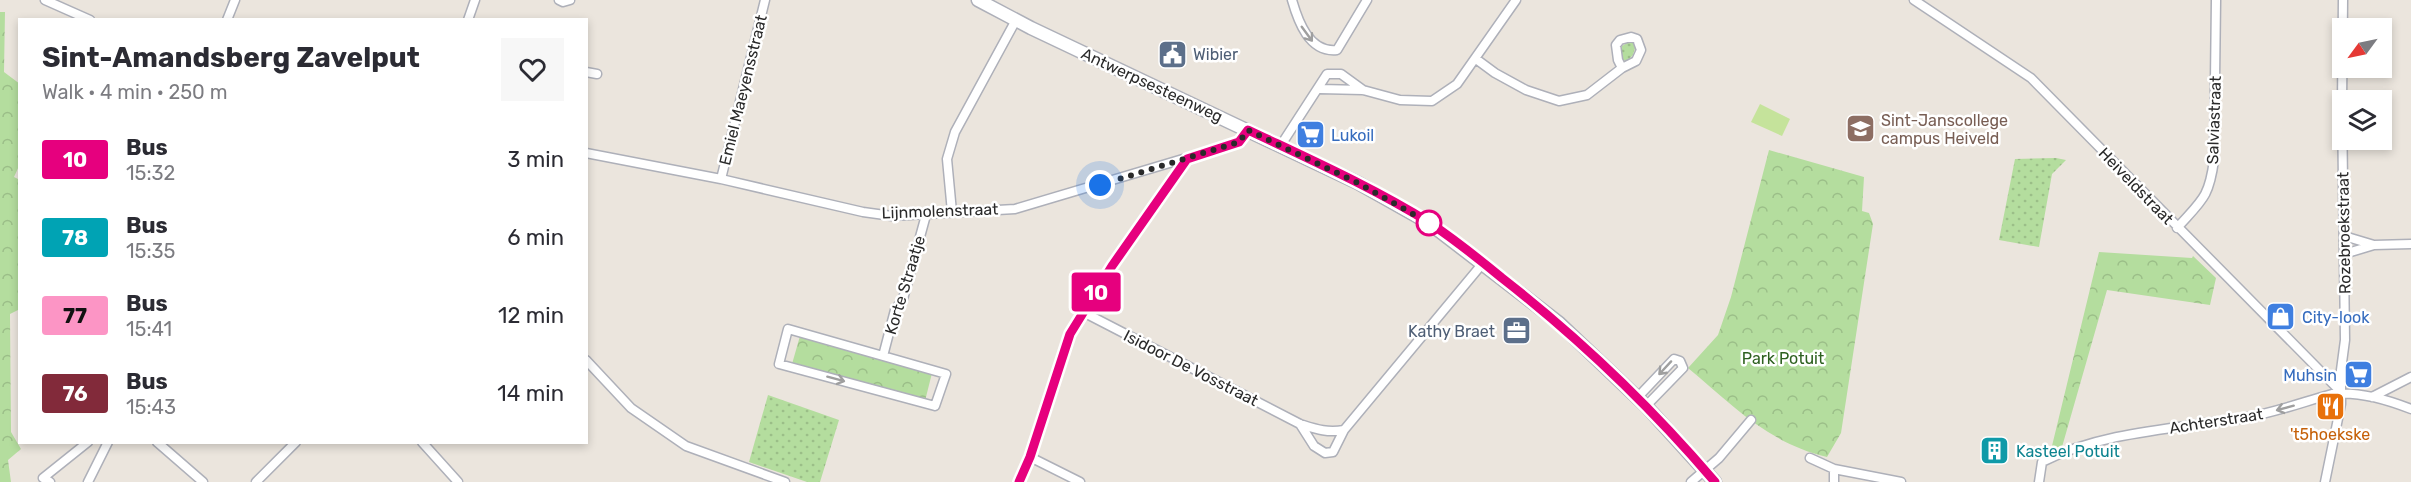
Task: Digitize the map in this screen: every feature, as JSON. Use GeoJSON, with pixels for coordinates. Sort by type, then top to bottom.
{"type":"FeatureCollection","features":[{"type":"Feature","properties":{"kind":"main road","name":"Antwerpsesteenweg"},"geometry":{"type":"LineString","coordinates":[[978,0],[1358,183],[1429,223],[1559,323],[1642,402],[1715,482]]}},
{"type":"Feature","properties":{"kind":"street"},"geometry":{"type":"LineString","coordinates":[[45,0],[86,18]]}},
{"type":"Feature","properties":{"kind":"street"},"geometry":{"type":"LineString","coordinates":[[228,18],[236,0]]}},
{"type":"Feature","properties":{"kind":"street"},"geometry":{"type":"LineString","coordinates":[[469,18],[475,0]]}},
{"type":"Feature","properties":{"kind":"street"},"geometry":{"type":"LineString","coordinates":[[559,0],[563,2],[570,0]]}},
{"type":"Feature","properties":{"kind":"street","name":"Emiel Maeyensstraat"},"geometry":{"type":"LineString","coordinates":[[721,179],[765,0]]}},
{"type":"Feature","properties":{"kind":"street"},"geometry":{"type":"LineString","coordinates":[[1292,0],[1302,28],[1311,41],[1333,51],[1337,50],[1367,0]]}},
{"type":"Feature","properties":{"kind":"street"},"geometry":{"type":"LineString","coordinates":[[1320,89],[1364,90],[1400,100],[1432,101],[1457,84],[1516,0]]}},
{"type":"Feature","properties":{"kind":"street","name":"Heiveldstraat"},"geometry":{"type":"LineString","coordinates":[[1914,0],[2031,78],[2176,228],[2342,393]]}},
{"type":"Feature","properties":{"kind":"street","name":"Salviastraat"},"geometry":{"type":"LineString","coordinates":[[2176,228],[2208,192],[2211,181],[2214,159],[2216,0]]}},
{"type":"Feature","properties":{"kind":"street","name":"Rozebroekstraat"},"geometry":{"type":"LineString","coordinates":[[2325,482],[2342,393],[2341,370],[2345,340],[2343,0]]}},
{"type":"Feature","properties":{"kind":"street"},"geometry":{"type":"LineString","coordinates":[[952,212],[947,159],[955,132],[1016,20]]}},
{"type":"Feature","properties":{"kind":"street"},"geometry":{"type":"LineString","coordinates":[[1476,59],[1495,73],[1526,90],[1559,101],[1587,95],[1622,68]]}},
{"type":"Feature","properties":{"kind":"street"},"geometry":{"type":"LineString","coordinates":[[588,72],[597,74]]}},
{"type":"Feature","properties":{"kind":"street"},"geometry":{"type":"LineString","coordinates":[[1281,145],[1320,89],[1327,74],[1341,74],[1364,90]]}},
{"type":"Feature","properties":{"kind":"street","name":"Lijnmolenstraat"},"geometry":{"type":"LineString","coordinates":[[588,153],[721,179],[863,212],[892,216],[926,215],[1015,209],[1239,142],[1248,130]]}},
{"type":"Feature","properties":{"kind":"street"},"geometry":{"type":"LineString","coordinates":[[1019,482],[1030,457],[1070,334],[1112,266],[1187,159]]}},
{"type":"Feature","properties":{"kind":"street","name":"Korte Straatje"},"geometry":{"type":"LineString","coordinates":[[883,356],[895,310],[903,299],[926,215]]}},
{"type":"Feature","properties":{"kind":"street"},"geometry":{"type":"LineString","coordinates":[[2344,236],[2374,245]]}},
{"type":"Feature","properties":{"kind":"street"},"geometry":{"type":"LineString","coordinates":[[2344,254],[2374,245],[2411,244]]}},
{"type":"Feature","properties":{"kind":"street","name":"Isidoor De Vosstraat"},"geometry":{"type":"LineString","coordinates":[[1300,424],[1314,446],[1325,453],[1333,452],[1344,430],[1483,263]]}},
{"type":"Feature","properties":{"kind":"street","name":"Isidoor De Vosstraat"},"geometry":{"type":"LineString","coordinates":[[1083,312],[1300,424],[1323,432],[1344,430]]}},
{"type":"Feature","properties":{"kind":"street","name":"Korte Straatje"},"geometry":{"type":"LineString","coordinates":[[788,329],[883,356],[945,374],[935,406],[779,364],[788,329]]}},
{"type":"Feature","properties":{"kind":"street"},"geometry":{"type":"LineString","coordinates":[[1674,358],[1680,361],[1683,368],[1642,402],[1674,358]]}},
{"type":"Feature","properties":{"kind":"street"},"geometry":{"type":"LineString","coordinates":[[588,362],[631,408],[686,447],[785,482]]}},
{"type":"Feature","properties":{"kind":"street"},"geometry":{"type":"LineString","coordinates":[[2372,397],[2411,377]]}},
{"type":"Feature","properties":{"kind":"street","name":"Achterstraat"},"geometry":{"type":"LineString","coordinates":[[2039,482],[2042,462],[2096,442],[2168,428],[2245,417],[2342,393],[2372,397],[2411,409]]}},
{"type":"Feature","properties":{"kind":"street"},"geometry":{"type":"LineString","coordinates":[[1691,482],[1706,471],[1751,420]]}},
{"type":"Feature","properties":{"kind":"street"},"geometry":{"type":"LineString","coordinates":[[50,482],[43,478],[86,444]]}},
{"type":"Feature","properties":{"kind":"street"},"geometry":{"type":"LineString","coordinates":[[88,482],[107,444]]}},
{"type":"Feature","properties":{"kind":"street"},"geometry":{"type":"LineString","coordinates":[[159,444],[203,482]]}},
{"type":"Feature","properties":{"kind":"street"},"geometry":{"type":"LineString","coordinates":[[256,482],[294,444]]}},
{"type":"Feature","properties":{"kind":"street"},"geometry":{"type":"LineString","coordinates":[[424,444],[458,482]]}},
{"type":"Feature","properties":{"kind":"street"},"geometry":{"type":"LineString","coordinates":[[1030,457],[1080,482]]}},
{"type":"Feature","properties":{"kind":"street"},"geometry":{"type":"LineString","coordinates":[[1810,458],[1834,469],[1900,482]]}},
{"type":"Feature","properties":{"kind":"street"},"geometry":{"type":"LineString","coordinates":[[1834,469],[1834,482]]}},
{"type":"Feature","properties":{"kind":"green space"},"geometry":{"type":"Polygon","coordinates":[[[0,12],[5,12],[4,72],[18,82],[18,168],[14,177],[18,179],[18,310],[10,314],[11,432],[21,449],[8,460],[11,482],[0,482],[0,12]]]}},
{"type":"Feature","properties":{"kind":"green space"},"geometry":{"type":"Polygon","coordinates":[[[1629,42],[1633,43],[1635,48],[1633,55],[1627,61],[1623,60],[1620,55],[1622,46],[1629,42]]]}},
{"type":"Feature","properties":{"kind":"green space"},"geometry":{"type":"Polygon","coordinates":[[[1760,104],[1790,119],[1782,136],[1751,122],[1760,104]]]}},
{"type":"Feature","properties":{"kind":"green space","name":"Park Potuit"},"geometry":{"type":"Polygon","coordinates":[[[1769,150],[1864,177],[1862,211],[1869,213],[1873,224],[1841,433],[1827,457],[1786,442],[1768,432],[1736,409],[1688,368],[1718,335],[1731,297],[1769,150]]]}},
{"type":"Feature","properties":{"kind":"green space"},"geometry":{"type":"Polygon","coordinates":[[[2056,158],[2066,160],[2052,174],[2039,247],[1999,240],[2015,159],[2056,158]]]}},
{"type":"Feature","properties":{"kind":"green space"},"geometry":{"type":"Polygon","coordinates":[[[2099,252],[2192,258],[2193,256],[2216,278],[2210,305],[2107,290],[2062,447],[2051,450],[2099,252]]]}},
{"type":"Feature","properties":{"kind":"green space"},"geometry":{"type":"Polygon","coordinates":[[[800,336],[932,373],[925,401],[792,364],[800,336]]]}},
{"type":"Feature","properties":{"kind":"green space"},"geometry":{"type":"Polygon","coordinates":[[[768,395],[839,420],[820,482],[807,482],[749,462],[768,395]]]}},
{"type":"Feature","properties":{"kind":"bus line","name":"10"},"geometry":{"type":"LineString","coordinates":[[1019,482],[1030,457],[1070,334],[1112,266],[1187,159],[1239,142],[1248,130],[1358,183],[1429,223],[1483,263],[1559,323],[1646,406],[1715,482]]}},
{"type":"Feature","properties":{"kind":"place","name":"Wibier"},"geometry":{"type":"Point","coordinates":[1172,54]}},
{"type":"Feature","properties":{"kind":"place","name":"Sint-Janscollege campus Heiveld"},"geometry":{"type":"Point","coordinates":[1860,129]}},
{"type":"Feature","properties":{"kind":"place","name":"Lukoil"},"geometry":{"type":"Point","coordinates":[1310,135]}},
{"type":"Feature","properties":{"kind":"place","name":"City-look"},"geometry":{"type":"Point","coordinates":[2281,317]}},
{"type":"Feature","properties":{"kind":"place","name":"Kathy Braet"},"geometry":{"type":"Point","coordinates":[1516,331]}},
{"type":"Feature","properties":{"kind":"place","name":"Muhsin"},"geometry":{"type":"Point","coordinates":[2358,375]}},
{"type":"Feature","properties":{"kind":"place","name":"'t5hoekske"},"geometry":{"type":"Point","coordinates":[2330,406]}},
{"type":"Feature","properties":{"kind":"place","name":"Kasteel Potuit"},"geometry":{"type":"Point","coordinates":[1995,451]}},
{"type":"Feature","properties":{"kind":"route"},"geometry":{"type":"LineString","coordinates":[[1100,185],[1239,142],[1248,130],[1358,183],[1429,223]]}}]}
